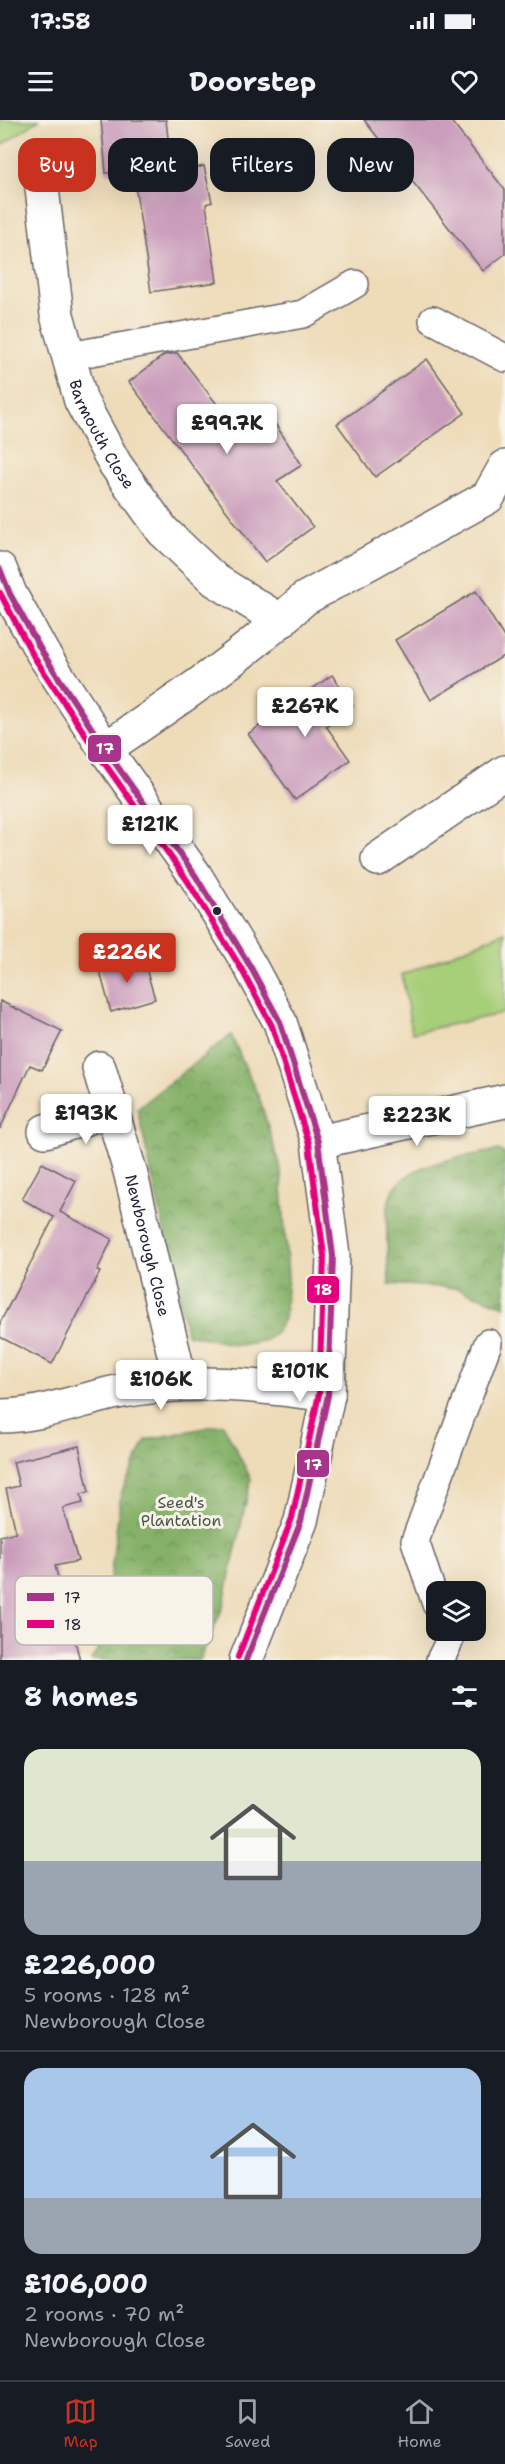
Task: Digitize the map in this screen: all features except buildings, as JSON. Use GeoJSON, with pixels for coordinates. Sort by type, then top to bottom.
{"type":"FeatureCollection","features":[{"type":"Feature","properties":{"kind":"street","name":"Barmouth Close"},"geometry":{"type":"LineString","coordinates":[[42,192],[57,315],[81,401],[109,453],[163,531],[215,580],[281,621]]}},
{"type":"Feature","properties":{"kind":"street"},"geometry":{"type":"LineString","coordinates":[[105,749],[167,707],[281,621],[304,599],[496,506],[505,467]]}},
{"type":"Feature","properties":{"kind":"street"},"geometry":{"type":"LineString","coordinates":[[0,569],[10,594],[42,652],[105,749],[195,875],[250,966],[280,1022],[318,1142],[333,1256],[328,1395],[301,1521],[253,1658]]}},
{"type":"Feature","properties":{"kind":"street"},"geometry":{"type":"LineString","coordinates":[[378,859],[505,772]]}},
{"type":"Feature","properties":{"kind":"street","name":"Newborough Close"},"geometry":{"type":"LineString","coordinates":[[99,1068],[130,1171],[181,1383]]}},
{"type":"Feature","properties":{"kind":"street"},"geometry":{"type":"LineString","coordinates":[[318,1142],[505,1101]]}},
{"type":"Feature","properties":{"kind":"street"},"geometry":{"type":"LineString","coordinates":[[45,1131],[112,1110]]}},
{"type":"Feature","properties":{"kind":"street"},"geometry":{"type":"LineString","coordinates":[[0,1416],[30,1413],[121,1392],[181,1383],[228,1383],[328,1395]]}},
{"type":"Feature","properties":{"kind":"lane"},"geometry":{"type":"LineString","coordinates":[[69,356],[303,314],[355,284]]}},
{"type":"Feature","properties":{"kind":"lane"},"geometry":{"type":"LineString","coordinates":[[433,320],[505,358]]}},
{"type":"Feature","properties":{"kind":"lane"},"geometry":{"type":"LineString","coordinates":[[428,1581],[415,1541],[488,1343]]}},
{"type":"Feature","properties":{"kind":"lane"},"geometry":{"type":"LineString","coordinates":[[440,1660],[449,1641]]}},
{"type":"Feature","properties":{"kind":"green space"},"geometry":{"type":"Polygon","coordinates":[[[0,120],[39,120],[0,146],[0,120]]]}},
{"type":"Feature","properties":{"kind":"green space"},"geometry":{"type":"Polygon","coordinates":[[[505,932],[505,1013],[412,1033],[402,975],[505,932]]]}},
{"type":"Feature","properties":{"kind":"green space"},"geometry":{"type":"Polygon","coordinates":[[[231,1035],[260,1100],[281,1170],[288,1278],[284,1319],[276,1332],[266,1340],[236,1345],[187,1334],[137,1108],[231,1035]]]}},
{"type":"Feature","properties":{"kind":"green space"},"geometry":{"type":"Polygon","coordinates":[[[499,1150],[505,1154],[505,1306],[456,1288],[389,1284],[387,1216],[393,1191],[403,1179],[416,1170],[450,1159],[499,1150]]]}},
{"type":"Feature","properties":{"kind":"green space","name":"Seed's Plantation"},"geometry":{"type":"Polygon","coordinates":[[[223,1424],[251,1479],[223,1607],[213,1630],[213,1576],[110,1576],[121,1493],[146,1440],[223,1424]]]}},
{"type":"Feature","properties":{"kind":"green space","name":"Seed's Plantation"},"geometry":{"type":"Polygon","coordinates":[[[100,1645],[207,1645],[200,1660],[91,1660],[100,1645]]]}},
{"type":"Feature","properties":{"kind":"transit line","name":"17"},"geometry":{"type":"LineString","coordinates":[[0,569],[10,594],[42,652],[105,749],[195,875],[250,966],[280,1022],[318,1142],[333,1256],[328,1395],[301,1521],[246,1660]]}},
{"type":"Feature","properties":{"kind":"transit line","name":"18"},"geometry":{"type":"LineString","coordinates":[[0,593],[34,657],[98,754],[187,880],[242,970],[272,1026],[309,1144],[324,1256],[319,1394],[292,1518],[238,1657]]}}]}
